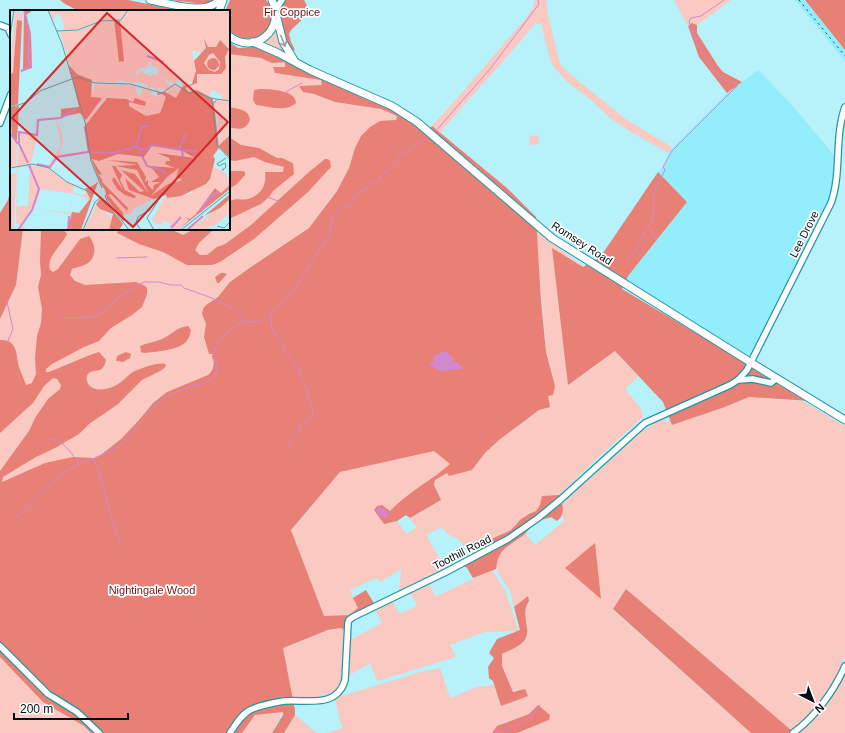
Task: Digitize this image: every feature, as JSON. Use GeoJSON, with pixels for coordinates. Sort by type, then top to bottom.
{"type":"FeatureCollection","features":[{"type":"Feature","properties":{"kind":"main road"},"geometry":{"type":"LineString","coordinates":[[150,0],[194,9],[208,7],[222,0]]}},
{"type":"Feature","properties":{"kind":"main road"},"geometry":{"type":"LineString","coordinates":[[219,10],[222,0]]}},
{"type":"Feature","properties":{"kind":"main road","name":"Romsey Road"},"geometry":{"type":"LineString","coordinates":[[272,0],[283,42],[296,62]]}},
{"type":"Feature","properties":{"kind":"main road"},"geometry":{"type":"LineString","coordinates":[[253,42],[263,38],[271,31],[276,13]]}},
{"type":"Feature","properties":{"kind":"main road","name":"Romsey Road"},"geometry":{"type":"LineString","coordinates":[[230,37],[239,42],[253,42],[310,70],[392,106],[417,122],[552,238],[845,420]]}},
{"type":"Feature","properties":{"kind":"street"},"geometry":{"type":"LineString","coordinates":[[276,13],[282,0]]}},
{"type":"Feature","properties":{"kind":"street"},"geometry":{"type":"LineString","coordinates":[[0,25],[8,28],[10,33]]}},
{"type":"Feature","properties":{"kind":"street"},"geometry":{"type":"LineString","coordinates":[[0,123],[10,97]]}},
{"type":"Feature","properties":{"kind":"street","name":"Lee Drove"},"geometry":{"type":"LineString","coordinates":[[750,362],[834,195],[841,123],[845,107]]}},
{"type":"Feature","properties":{"kind":"street","name":"Toothill Road"},"geometry":{"type":"LineString","coordinates":[[230,733],[242,716],[256,708],[284,701],[318,702],[335,695],[344,686],[349,620],[444,573],[508,539],[538,518],[560,500],[645,423],[715,393],[738,380],[747,370],[750,362]]}},
{"type":"Feature","properties":{"kind":"street","name":"Toothill Road"},"geometry":{"type":"LineString","coordinates":[[738,380],[753,379],[771,383],[777,378]]}},
{"type":"Feature","properties":{"kind":"street"},"geometry":{"type":"LineString","coordinates":[[0,646],[48,694],[77,712],[99,733]]}},
{"type":"Feature","properties":{"kind":"street"},"geometry":{"type":"LineString","coordinates":[[793,733],[814,713],[838,682],[845,666]]}},
{"type":"Feature","properties":{"kind":"shaded area"},"geometry":{"type":"Polygon","coordinates":[[[535,0],[546,0],[548,15],[561,65],[624,118],[672,147],[668,153],[610,118],[590,99],[567,82],[553,66],[541,24],[535,23],[440,133],[432,126],[524,21],[531,11],[535,0]]]}},
{"type":"Feature","properties":{"kind":"shaded area"},"geometry":{"type":"Polygon","coordinates":[[[674,0],[731,0],[697,25],[692,23],[688,26],[674,0]]]}},
{"type":"Feature","properties":{"kind":"shaded area"},"geometry":{"type":"Polygon","coordinates":[[[795,0],[805,0],[845,50],[845,61],[795,0]]]}},
{"type":"Feature","properties":{"kind":"shaded area"},"geometry":{"type":"Polygon","coordinates":[[[276,26],[277,34],[286,54],[260,42],[276,26]]]}},
{"type":"Feature","properties":{"kind":"shaded area"},"geometry":{"type":"Polygon","coordinates":[[[230,54],[261,58],[272,62],[285,62],[285,67],[306,77],[321,80],[322,85],[308,93],[335,102],[381,109],[397,116],[395,120],[355,148],[349,168],[337,191],[309,228],[230,282],[218,297],[206,305],[202,314],[206,324],[204,337],[214,358],[212,371],[208,376],[167,393],[153,403],[121,439],[94,459],[73,457],[0,482],[0,428],[26,385],[13,345],[6,341],[0,340],[0,319],[16,285],[23,230],[230,230],[230,54]]]}},
{"type":"Feature","properties":{"kind":"shaded area"},"geometry":{"type":"Polygon","coordinates":[[[758,70],[791,104],[834,155],[836,183],[834,195],[750,362],[622,283],[687,202],[658,172],[663,167],[670,150],[727,93],[758,70]]]}},
{"type":"Feature","properties":{"kind":"shaded area"},"geometry":{"type":"Polygon","coordinates":[[[538,135],[539,144],[531,145],[529,142],[530,136],[538,135]]]}},
{"type":"Feature","properties":{"kind":"shaded area"},"geometry":{"type":"Polygon","coordinates":[[[536,231],[584,267],[591,369],[615,351],[638,376],[625,389],[641,409],[643,417],[559,495],[542,496],[540,505],[536,511],[521,519],[511,530],[483,543],[484,549],[472,554],[457,538],[447,534],[442,527],[426,535],[446,569],[399,593],[401,569],[380,582],[377,578],[350,590],[358,608],[349,615],[324,616],[291,530],[340,472],[434,450],[451,464],[404,498],[390,512],[391,523],[397,521],[407,535],[410,531],[417,528],[410,518],[441,500],[434,485],[435,480],[447,473],[472,470],[485,453],[499,440],[539,410],[555,386],[546,352],[536,231]]]}},
{"type":"Feature","properties":{"kind":"shaded area"},"geometry":{"type":"Polygon","coordinates":[[[446,351],[453,358],[453,363],[457,362],[463,369],[440,371],[429,365],[433,362],[435,355],[446,351]]]}},
{"type":"Feature","properties":{"kind":"shaded area"},"geometry":{"type":"Polygon","coordinates":[[[749,397],[803,401],[845,426],[845,655],[836,677],[824,697],[800,723],[791,730],[626,589],[613,610],[751,733],[517,733],[549,720],[529,714],[497,726],[492,733],[326,733],[343,728],[335,698],[420,672],[440,668],[450,698],[476,687],[494,685],[501,706],[519,689],[513,692],[502,666],[502,654],[513,649],[524,641],[527,632],[525,612],[529,601],[528,597],[514,607],[510,591],[495,564],[504,548],[526,534],[535,545],[564,521],[562,514],[563,503],[645,429],[655,423],[667,419],[665,423],[670,420],[672,425],[749,397]]]}},
{"type":"Feature","properties":{"kind":"shaded area"},"geometry":{"type":"Polygon","coordinates":[[[379,507],[387,511],[387,517],[385,518],[378,514],[376,510],[379,507]]]}},
{"type":"Feature","properties":{"kind":"shaded area"},"geometry":{"type":"Polygon","coordinates":[[[492,570],[505,591],[519,631],[484,632],[450,645],[456,657],[377,681],[370,663],[348,676],[350,640],[382,623],[375,609],[392,601],[400,614],[417,606],[410,592],[429,582],[435,597],[492,570]]]}},
{"type":"Feature","properties":{"kind":"shaded area"},"geometry":{"type":"Polygon","coordinates":[[[341,628],[346,631],[345,666],[343,679],[338,688],[326,694],[312,698],[293,699],[283,648],[323,632],[341,628]]]}},
{"type":"Feature","properties":{"kind":"shaded area"},"geometry":{"type":"Polygon","coordinates":[[[0,657],[43,701],[84,726],[91,733],[0,733],[0,657]]]}},
{"type":"Feature","properties":{"kind":"shaded area"},"geometry":{"type":"Polygon","coordinates":[[[845,674],[845,733],[798,733],[824,706],[845,674]]]}},
{"type":"Feature","properties":{"kind":"shaded area"},"geometry":{"type":"Polygon","coordinates":[[[283,711],[272,733],[242,733],[255,715],[283,711]]]}},
{"type":"Feature","properties":{"kind":"shaded area"},"geometry":{"type":"Polygon","coordinates":[[[295,715],[317,733],[284,733],[295,715]]]}},
{"type":"Feature","properties":{"kind":"green space"},"geometry":{"type":"Polygon","coordinates":[[[60,0],[128,0],[177,10],[77,10],[60,0]]]}},
{"type":"Feature","properties":{"kind":"green space"},"geometry":{"type":"Polygon","coordinates":[[[171,0],[216,0],[203,4],[171,0]]]}},
{"type":"Feature","properties":{"kind":"green space"},"geometry":{"type":"Polygon","coordinates":[[[230,0],[266,0],[271,9],[272,17],[270,25],[264,32],[257,37],[248,39],[239,37],[230,31],[230,10],[225,10],[230,0]]]}},
{"type":"Feature","properties":{"kind":"green space","name":"Fir Coppice"},"geometry":{"type":"Polygon","coordinates":[[[276,0],[304,0],[310,12],[291,30],[289,34],[295,50],[290,51],[282,34],[279,9],[276,0]]]}},
{"type":"Feature","properties":{"kind":"green space"},"geometry":{"type":"Polygon","coordinates":[[[805,0],[845,0],[845,50],[805,0]]]}},
{"type":"Feature","properties":{"kind":"green space"},"geometry":{"type":"Polygon","coordinates":[[[692,23],[697,25],[697,33],[723,72],[742,82],[727,93],[699,57],[688,26],[692,23]]]}},
{"type":"Feature","properties":{"kind":"green space","name":"Nightingale Wood"},"geometry":{"type":"Polygon","coordinates":[[[230,43],[238,48],[256,47],[267,51],[400,113],[425,133],[432,126],[507,188],[536,217],[541,301],[546,352],[555,386],[553,395],[548,396],[550,407],[539,410],[499,440],[485,453],[472,470],[449,476],[447,473],[435,480],[434,485],[441,500],[410,518],[406,515],[397,521],[384,524],[374,510],[377,506],[382,505],[390,511],[404,498],[450,464],[434,451],[340,472],[291,530],[324,616],[349,615],[358,608],[353,598],[366,590],[375,605],[352,615],[346,631],[341,628],[328,630],[283,648],[295,710],[295,715],[284,733],[272,733],[283,715],[283,712],[255,715],[242,733],[91,733],[84,726],[43,702],[0,657],[0,471],[29,431],[35,418],[48,399],[60,389],[61,385],[57,379],[53,378],[44,386],[33,403],[0,433],[0,340],[6,340],[13,345],[26,385],[32,383],[36,374],[35,358],[37,336],[41,323],[42,309],[38,287],[41,275],[41,230],[64,230],[67,234],[50,260],[50,270],[53,272],[58,269],[80,239],[89,236],[94,246],[93,257],[86,264],[72,269],[70,275],[75,281],[85,285],[136,282],[147,288],[147,294],[142,307],[111,328],[99,341],[84,347],[52,364],[46,369],[46,372],[99,352],[106,360],[104,365],[100,370],[89,373],[87,380],[88,384],[99,390],[115,386],[133,372],[142,368],[158,364],[165,364],[166,366],[162,370],[142,380],[118,404],[89,424],[79,434],[3,477],[2,482],[45,463],[73,457],[94,458],[102,454],[121,439],[153,403],[167,392],[210,373],[213,368],[213,360],[212,354],[209,354],[204,337],[206,324],[202,314],[203,309],[206,305],[218,297],[230,282],[309,228],[337,191],[349,168],[355,148],[361,136],[370,127],[380,121],[396,120],[397,116],[381,109],[335,102],[314,94],[303,92],[299,86],[322,85],[321,80],[275,73],[273,67],[285,67],[285,62],[272,63],[261,58],[230,54],[230,43]]]}},
{"type":"Feature","properties":{"kind":"green space"},"geometry":{"type":"Polygon","coordinates":[[[260,89],[282,91],[292,95],[296,103],[287,108],[256,105],[253,100],[254,90],[260,89]]]}},
{"type":"Feature","properties":{"kind":"green space"},"geometry":{"type":"Polygon","coordinates":[[[230,107],[242,110],[249,116],[250,120],[246,126],[236,129],[230,127],[230,107]]]}},
{"type":"Feature","properties":{"kind":"green space"},"geometry":{"type":"Polygon","coordinates":[[[230,138],[241,145],[259,148],[277,158],[282,158],[293,163],[294,174],[273,191],[261,204],[230,219],[230,202],[253,197],[260,192],[264,185],[265,172],[283,172],[284,167],[265,162],[254,157],[235,161],[230,160],[230,138]]]}},
{"type":"Feature","properties":{"kind":"green space"},"geometry":{"type":"Polygon","coordinates":[[[325,159],[330,161],[331,167],[308,192],[254,239],[220,262],[212,265],[187,265],[163,252],[139,244],[117,233],[121,230],[172,230],[183,235],[192,230],[213,230],[199,243],[195,250],[200,255],[207,255],[251,225],[325,159]]]}},
{"type":"Feature","properties":{"kind":"green space"},"geometry":{"type":"Polygon","coordinates":[[[230,171],[245,172],[245,175],[237,184],[230,188],[230,171]]]}},
{"type":"Feature","properties":{"kind":"green space"},"geometry":{"type":"Polygon","coordinates":[[[658,172],[687,202],[628,276],[622,289],[810,401],[749,397],[672,425],[663,402],[615,351],[568,385],[552,248],[583,267],[601,256],[658,172]]]}},
{"type":"Feature","properties":{"kind":"green space"},"geometry":{"type":"Polygon","coordinates":[[[10,193],[10,230],[23,230],[16,285],[0,319],[0,213],[8,200],[10,193]]]}},
{"type":"Feature","properties":{"kind":"green space"},"geometry":{"type":"Polygon","coordinates":[[[221,273],[227,274],[219,283],[217,283],[215,277],[221,273]]]}},
{"type":"Feature","properties":{"kind":"green space"},"geometry":{"type":"Polygon","coordinates":[[[188,326],[191,330],[189,337],[181,346],[161,351],[141,352],[140,346],[162,339],[177,329],[188,326]]]}},
{"type":"Feature","properties":{"kind":"green space"},"geometry":{"type":"Polygon","coordinates":[[[126,352],[131,354],[130,358],[123,362],[116,361],[117,356],[126,352]]]}},
{"type":"Feature","properties":{"kind":"green space"},"geometry":{"type":"Polygon","coordinates":[[[559,495],[562,502],[563,512],[562,516],[557,521],[551,517],[531,526],[525,534],[502,551],[497,562],[496,569],[473,578],[464,566],[466,563],[487,554],[491,546],[484,549],[482,543],[511,530],[521,519],[536,511],[540,505],[542,496],[559,495]]]}},
{"type":"Feature","properties":{"kind":"green space"},"geometry":{"type":"Polygon","coordinates":[[[595,543],[601,599],[565,568],[595,543]]]}},
{"type":"Feature","properties":{"kind":"green space"},"geometry":{"type":"Polygon","coordinates":[[[626,589],[791,730],[788,733],[751,733],[613,609],[626,589]]]}},
{"type":"Feature","properties":{"kind":"green space"},"geometry":{"type":"Polygon","coordinates":[[[528,596],[529,601],[525,612],[526,637],[519,645],[502,654],[502,666],[513,692],[525,689],[528,696],[501,706],[493,681],[489,678],[488,667],[494,658],[489,653],[497,639],[520,630],[514,607],[528,596]]]}},
{"type":"Feature","properties":{"kind":"green space"},"geometry":{"type":"Polygon","coordinates":[[[538,705],[550,715],[549,720],[517,733],[492,733],[497,726],[529,714],[538,705]]]}},
{"type":"Feature","properties":{"kind":"waterway"},"geometry":{"type":"LineString","coordinates":[[434,133],[490,69],[539,4],[538,0]]}},
{"type":"Feature","properties":{"kind":"waterway"},"geometry":{"type":"LineString","coordinates":[[626,260],[635,251],[652,219],[654,210],[654,192],[665,170],[663,167],[672,151],[738,85],[723,78],[711,66],[697,43],[689,21],[691,18],[701,16],[724,0]]}},
{"type":"Feature","properties":{"kind":"waterway"},"geometry":{"type":"LineString","coordinates":[[281,96],[302,83]]}},
{"type":"Feature","properties":{"kind":"waterway"},"geometry":{"type":"LineString","coordinates":[[278,337],[271,327],[272,313],[292,293],[327,238],[330,236],[331,222],[336,213],[343,206],[349,206],[359,192],[364,191],[368,186],[378,182],[381,176],[397,162],[400,156],[430,136]]}},
{"type":"Feature","properties":{"kind":"waterway"},"geometry":{"type":"LineString","coordinates":[[267,197],[278,201]]}},
{"type":"Feature","properties":{"kind":"waterway"},"geometry":{"type":"LineString","coordinates":[[649,226],[656,240]]}},
{"type":"Feature","properties":{"kind":"waterway"},"geometry":{"type":"LineString","coordinates":[[117,258],[147,257]]}},
{"type":"Feature","properties":{"kind":"waterway"},"geometry":{"type":"LineString","coordinates":[[59,318],[93,317],[103,312],[124,293],[144,282],[158,282],[171,285],[181,285],[184,288],[217,300],[239,314],[245,321]]}},
{"type":"Feature","properties":{"kind":"waterway"},"geometry":{"type":"LineString","coordinates":[[7,302],[13,329],[7,343]]}},
{"type":"Feature","properties":{"kind":"waterway"},"geometry":{"type":"LineString","coordinates":[[79,464],[105,454],[118,447],[132,433],[151,409],[166,397],[183,389],[204,384],[211,380],[215,375],[217,368],[217,362],[212,358],[213,353],[224,336],[240,323],[245,321],[260,321],[272,313]]}},
{"type":"Feature","properties":{"kind":"waterway"},"geometry":{"type":"LineString","coordinates":[[279,339],[301,376],[313,414],[309,420],[300,425],[289,448]]}},
{"type":"Feature","properties":{"kind":"waterway"},"geometry":{"type":"LineString","coordinates":[[15,519],[53,482],[79,464],[61,443],[51,439],[46,439]]}},
{"type":"Feature","properties":{"kind":"waterway"},"geometry":{"type":"LineString","coordinates":[[94,459],[113,523],[121,544]]}},
{"type":"Feature","properties":{"kind":"waterway"},"geometry":{"type":"LineString","coordinates":[[494,733],[520,724],[532,716],[540,705]]}},
{"type":"Feature","properties":{"kind":"railway"},"geometry":{"type":"LineString","coordinates":[[799,0],[845,56]]}}]}
